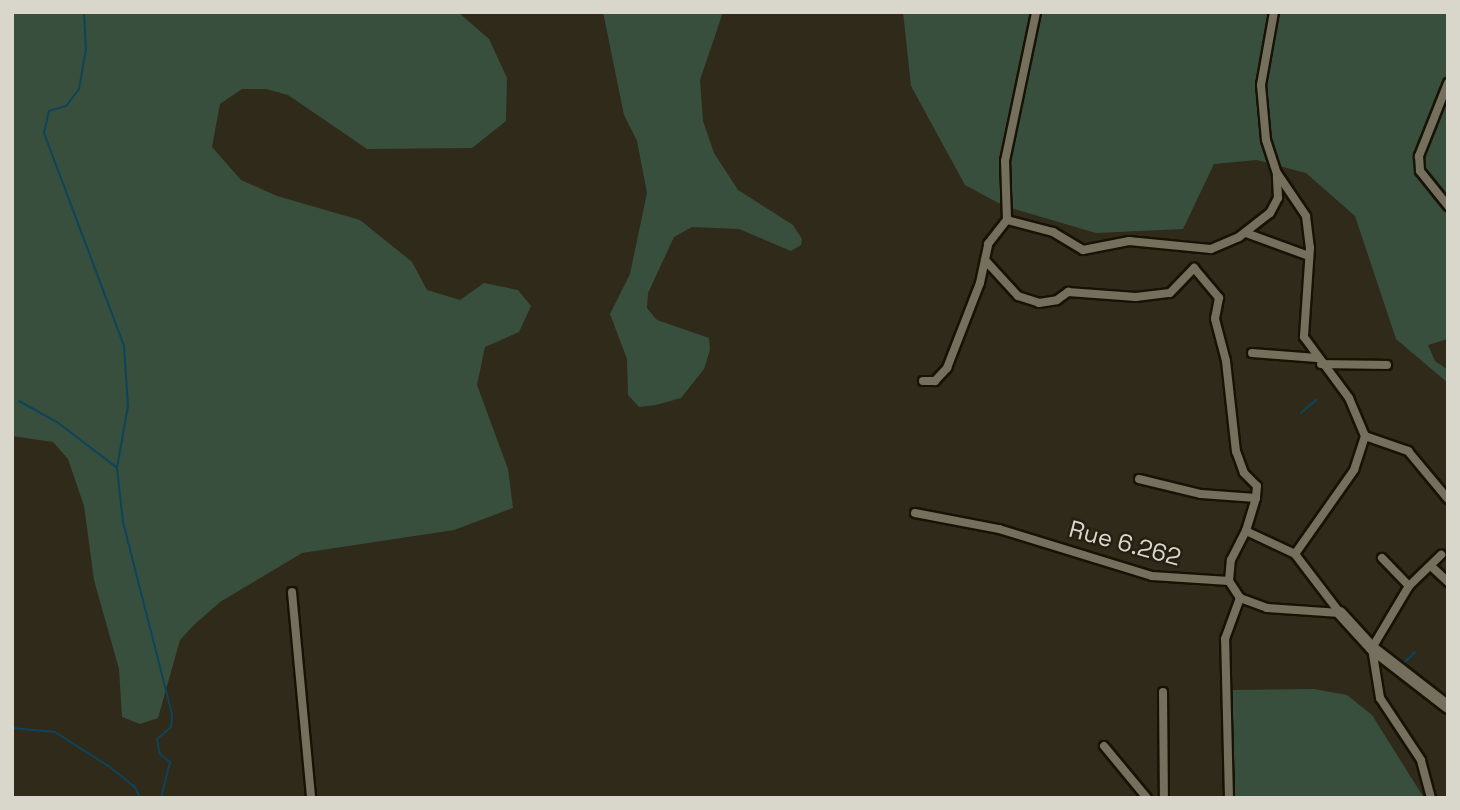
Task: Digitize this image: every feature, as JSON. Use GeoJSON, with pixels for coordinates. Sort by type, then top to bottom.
{"type":"FeatureCollection","features":[{"type":"Feature","properties":{"kind":"street"},"geometry":{"type":"LineString","coordinates":[[923,381],[935,381],[947,368],[985,260],[988,244],[1007,220],[1005,161],[1036,12]]}},
{"type":"Feature","properties":{"kind":"street"},"geometry":{"type":"LineString","coordinates":[[1274,12],[1261,85],[1266,140],[1277,173],[1306,216],[1309,256],[1304,337],[1319,361],[1349,398],[1365,436],[1354,470],[1295,554]]}},
{"type":"Feature","properties":{"kind":"street"},"geometry":{"type":"LineString","coordinates":[[1448,83],[1419,156],[1420,171],[1448,206]]}},
{"type":"Feature","properties":{"kind":"street"},"geometry":{"type":"LineString","coordinates":[[1007,220],[1053,232],[1083,250],[1129,241],[1211,249],[1246,233],[1277,203],[1277,173]]}},
{"type":"Feature","properties":{"kind":"street"},"geometry":{"type":"LineString","coordinates":[[1246,233],[1309,256]]}},
{"type":"Feature","properties":{"kind":"street"},"geometry":{"type":"LineString","coordinates":[[985,260],[1018,296],[1039,303],[1057,300],[1068,292],[1136,297],[1170,293],[1194,268],[1219,298],[1215,319],[1226,360],[1236,451],[1244,473],[1257,486],[1246,531],[1231,561],[1229,581],[1240,598],[1278,610],[1340,613]]}},
{"type":"Feature","properties":{"kind":"street"},"geometry":{"type":"LineString","coordinates":[[1252,353],[1387,365]]}},
{"type":"Feature","properties":{"kind":"street"},"geometry":{"type":"LineString","coordinates":[[1365,436],[1408,451],[1448,499]]}},
{"type":"Feature","properties":{"kind":"street"},"geometry":{"type":"LineString","coordinates":[[1139,479],[1201,494],[1256,498]]}},
{"type":"Feature","properties":{"kind":"street","name":"Rue 6.262"},"geometry":{"type":"LineString","coordinates":[[915,513],[999,529],[1152,576],[1229,581]]}},
{"type":"Feature","properties":{"kind":"street"},"geometry":{"type":"LineString","coordinates":[[1246,531],[1295,554],[1340,613],[1372,648],[1448,707]]}},
{"type":"Feature","properties":{"kind":"street"},"geometry":{"type":"LineString","coordinates":[[1431,798],[1421,760],[1380,698],[1372,648],[1409,586],[1432,567],[1441,555]]}},
{"type":"Feature","properties":{"kind":"street"},"geometry":{"type":"LineString","coordinates":[[1382,558],[1409,586]]}},
{"type":"Feature","properties":{"kind":"street"},"geometry":{"type":"LineString","coordinates":[[1432,567],[1448,582]]}},
{"type":"Feature","properties":{"kind":"street"},"geometry":{"type":"LineString","coordinates":[[292,592],[311,798]]}},
{"type":"Feature","properties":{"kind":"street"},"geometry":{"type":"LineString","coordinates":[[1229,798],[1225,639],[1240,598]]}},
{"type":"Feature","properties":{"kind":"street"},"geometry":{"type":"LineString","coordinates":[[1163,692],[1164,798]]}},
{"type":"Feature","properties":{"kind":"street"},"geometry":{"type":"LineString","coordinates":[[1104,746],[1147,798]]}},
{"type":"Feature","properties":{"kind":"green space"},"geometry":{"type":"Polygon","coordinates":[[[12,12],[458,12],[489,39],[507,78],[506,121],[472,148],[367,149],[288,95],[266,89],[242,89],[220,104],[212,147],[241,180],[277,196],[360,220],[412,262],[427,290],[460,300],[484,283],[518,290],[531,306],[519,332],[485,347],[477,385],[508,469],[513,508],[454,530],[302,553],[220,602],[194,625],[180,640],[158,718],[140,724],[122,717],[119,669],[94,580],[84,506],[68,459],[53,442],[12,436],[12,12]]]}},
{"type":"Feature","properties":{"kind":"green space"},"geometry":{"type":"Polygon","coordinates":[[[603,12],[723,12],[700,80],[703,121],[714,153],[738,190],[793,225],[802,239],[801,245],[791,251],[739,229],[692,227],[674,237],[648,293],[647,308],[657,320],[709,338],[710,350],[704,369],[681,398],[639,407],[628,395],[627,359],[610,314],[630,274],[647,193],[637,141],[624,115],[603,12]]]}},
{"type":"Feature","properties":{"kind":"green space"},"geometry":{"type":"Polygon","coordinates":[[[903,12],[1448,12],[1448,339],[1428,345],[1435,361],[1448,370],[1448,383],[1396,339],[1355,216],[1306,173],[1257,160],[1214,164],[1183,229],[1096,233],[1004,206],[965,185],[911,86],[903,12]]]}},
{"type":"Feature","properties":{"kind":"green space"},"geometry":{"type":"Polygon","coordinates":[[[1314,689],[1347,695],[1372,715],[1424,798],[1231,798],[1227,725],[1231,690],[1314,689]]]}},
{"type":"Feature","properties":{"kind":"waterway"},"geometry":{"type":"LineString","coordinates":[[84,12],[86,49],[79,89],[66,106],[49,111],[44,133],[124,346],[128,406],[117,468],[123,522],[172,714],[171,727],[157,739],[160,754],[170,762],[161,798]]}},
{"type":"Feature","properties":{"kind":"waterway"},"geometry":{"type":"LineString","coordinates":[[1301,413],[1316,400]]}},
{"type":"Feature","properties":{"kind":"waterway"},"geometry":{"type":"LineString","coordinates":[[19,401],[57,422],[116,467]]}},
{"type":"Feature","properties":{"kind":"waterway"},"geometry":{"type":"LineString","coordinates":[[1403,664],[1415,652]]}},
{"type":"Feature","properties":{"kind":"waterway"},"geometry":{"type":"LineString","coordinates":[[12,728],[55,732],[110,767],[135,787],[140,798]]}}]}
